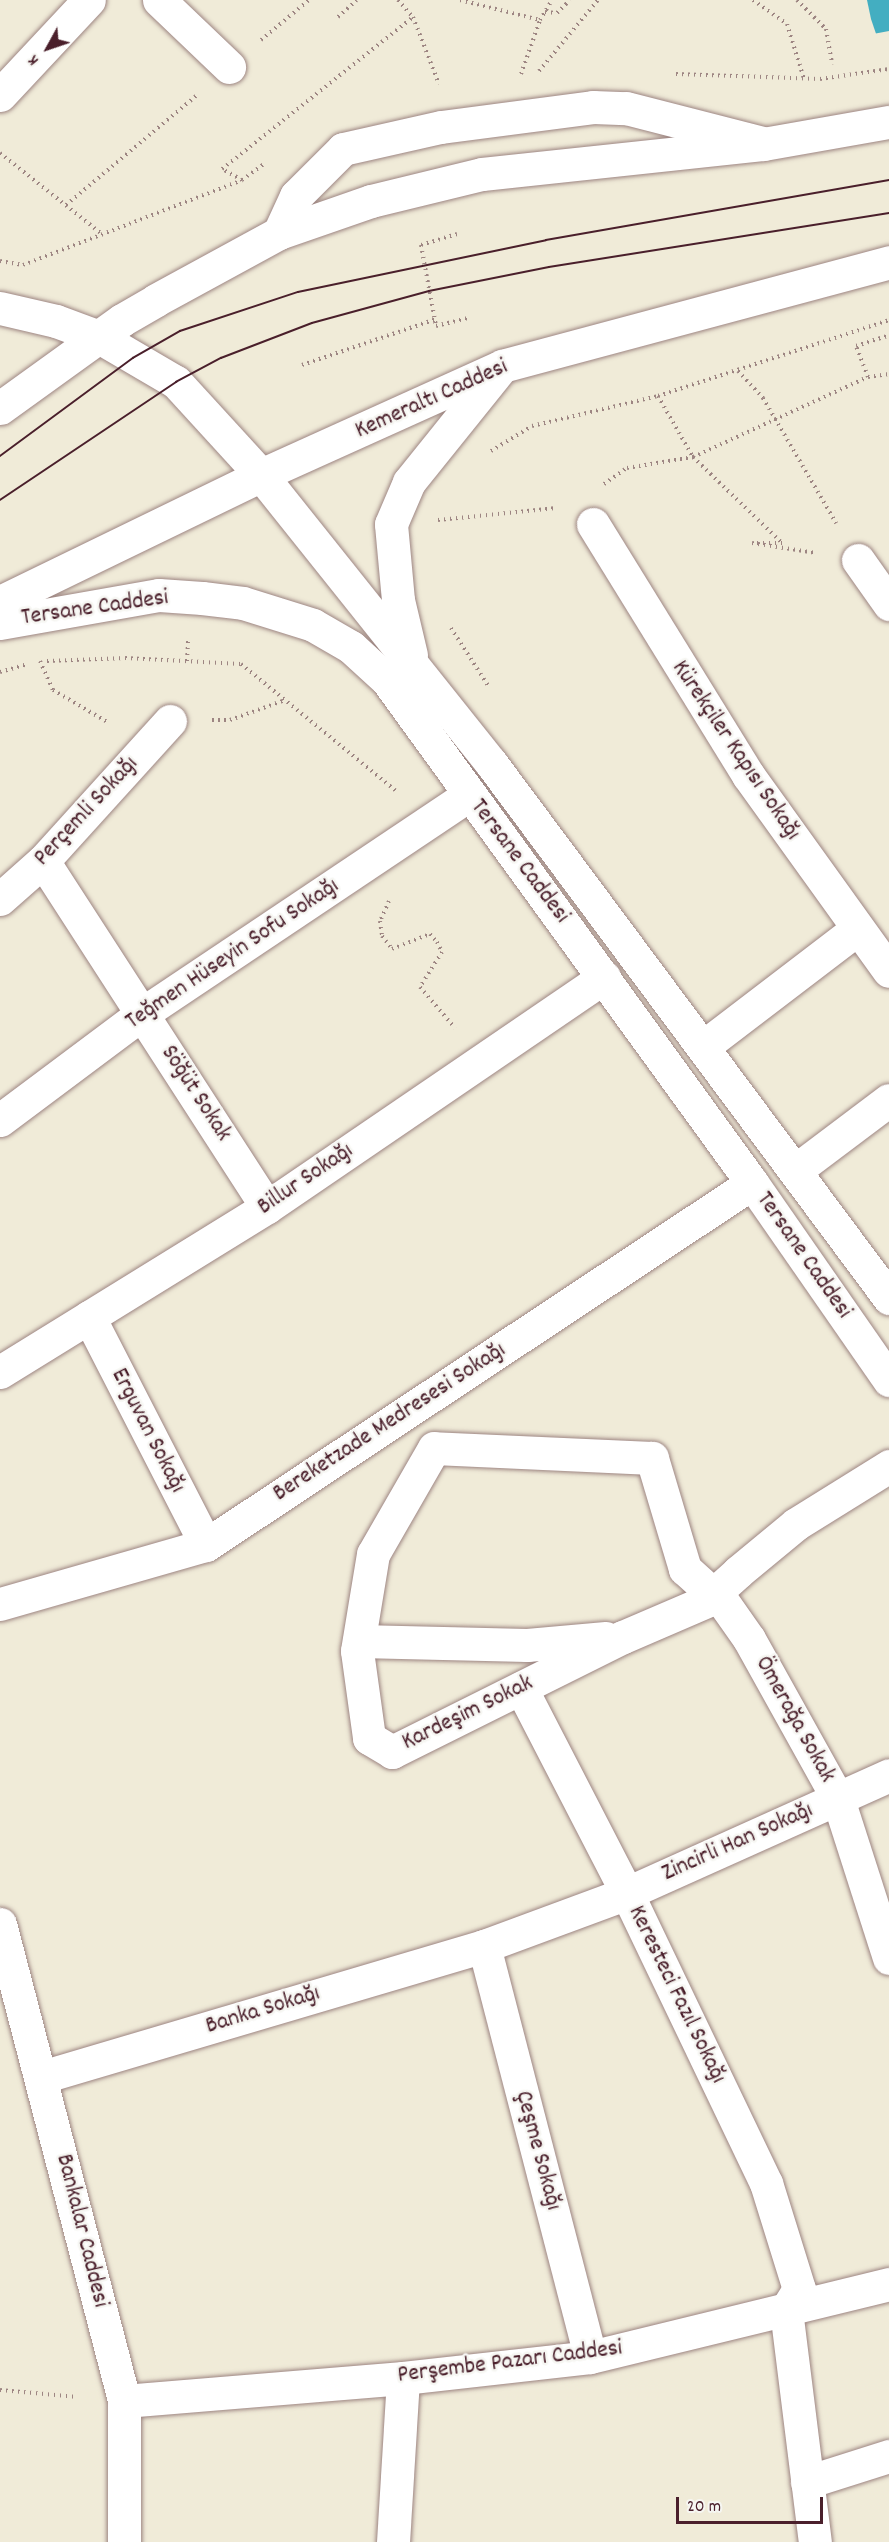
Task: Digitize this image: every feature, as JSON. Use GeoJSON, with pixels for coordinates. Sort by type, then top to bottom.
{"type":"FeatureCollection","features":[{"type":"Feature","properties":{"kind":"street"},"geometry":{"type":"LineString","coordinates":[[0,95],[89,0]]}},
{"type":"Feature","properties":{"kind":"street"},"geometry":{"type":"LineString","coordinates":[[159,0],[230,67]]}},
{"type":"Feature","properties":{"kind":"street"},"geometry":{"type":"LineString","coordinates":[[279,233],[296,196],[343,149],[441,127],[593,107],[626,108],[764,144]]}},
{"type":"Feature","properties":{"kind":"street"},"geometry":{"type":"LineString","coordinates":[[0,408],[130,315],[279,233],[371,201],[482,174],[764,144],[879,123]]}},
{"type":"Feature","properties":{"kind":"street","name":"Kemeraltı Caddesi"},"geometry":{"type":"LineString","coordinates":[[0,602],[261,475],[502,366],[889,262]]}},
{"type":"Feature","properties":{"kind":"street","name":"Tersane Caddesi"},"geometry":{"type":"LineString","coordinates":[[0,308],[56,321],[99,337],[176,382],[261,475],[412,662],[704,1046],[889,1298]]}},
{"type":"Feature","properties":{"kind":"street"},"geometry":{"type":"LineString","coordinates":[[412,662],[398,600],[391,524],[409,482],[502,366]]}},
{"type":"Feature","properties":{"kind":"street","name":"Kürekçiler Kapısı Sokağı"},"geometry":{"type":"LineString","coordinates":[[593,524],[748,775],[889,971]]}},
{"type":"Feature","properties":{"kind":"street"},"geometry":{"type":"LineString","coordinates":[[858,560],[889,604]]}},
{"type":"Feature","properties":{"kind":"street","name":"Tersane Caddesi"},"geometry":{"type":"LineString","coordinates":[[0,623],[159,595],[243,603],[313,625],[351,648],[387,680],[752,1183],[889,1380]]}},
{"type":"Feature","properties":{"kind":"street","name":"Perçemli Sokağı"},"geometry":{"type":"LineString","coordinates":[[0,898],[43,861],[170,721]]}},
{"type":"Feature","properties":{"kind":"street","name":"Teğmen Hüseyin Sofu Sokağı"},"geometry":{"type":"LineString","coordinates":[[0,1120],[143,1013],[433,822],[469,795]]}},
{"type":"Feature","properties":{"kind":"street","name":"Söğüt Sokak"},"geometry":{"type":"LineString","coordinates":[[43,861],[267,1207]]}},
{"type":"Feature","properties":{"kind":"street"},"geometry":{"type":"LineString","coordinates":[[704,1046],[857,928]]}},
{"type":"Feature","properties":{"kind":"street","name":"Billur Sokağı"},"geometry":{"type":"LineString","coordinates":[[0,1372],[267,1207],[604,977]]}},
{"type":"Feature","properties":{"kind":"street"},"geometry":{"type":"LineString","coordinates":[[796,1170],[889,1100]]}},
{"type":"Feature","properties":{"kind":"street","name":"Bereketzade Medresesi Sokağı"},"geometry":{"type":"LineString","coordinates":[[0,1604],[206,1545],[752,1183]]}},
{"type":"Feature","properties":{"kind":"street","name":"Erguvan Sokağı"},"geometry":{"type":"LineString","coordinates":[[89,1317],[206,1545]]}},
{"type":"Feature","properties":{"kind":"street","name":"Ömerağa Sokak"},"geometry":{"type":"LineString","coordinates":[[434,1448],[652,1458],[685,1569],[716,1595],[749,1639],[838,1799],[889,1958]]}},
{"type":"Feature","properties":{"kind":"street","name":"Kardeşim Sokak"},"geometry":{"type":"LineString","coordinates":[[434,1448],[373,1554],[359,1641],[369,1738],[392,1752],[623,1637],[716,1595],[796,1524],[889,1466]]}},
{"type":"Feature","properties":{"kind":"street","name":"Kardeşim Sokak"},"geometry":{"type":"LineString","coordinates":[[359,1641],[527,1645],[623,1637]]}},
{"type":"Feature","properties":{"kind":"street","name":"Keresteci Fazıl Sokağı"},"geometry":{"type":"LineString","coordinates":[[521,1688],[627,1893],[766,2183],[799,2289],[786,2310]]}},
{"type":"Feature","properties":{"kind":"street","name":"Zincirli Han Sokağı"},"geometry":{"type":"LineString","coordinates":[[484,1946],[627,1893],[889,1775]]}},
{"type":"Feature","properties":{"kind":"street","name":"Bankalar Caddesi"},"geometry":{"type":"LineString","coordinates":[[0,1924],[42,2076],[124,2401],[124,2542]]}},
{"type":"Feature","properties":{"kind":"street","name":"Banka Sokağı"},"geometry":{"type":"LineString","coordinates":[[42,2076],[484,1946]]}},
{"type":"Feature","properties":{"kind":"street","name":"Çeşme Sokağı"},"geometry":{"type":"LineString","coordinates":[[484,1946],[590,2357]]}},
{"type":"Feature","properties":{"kind":"street","name":"Perşembe Pazarı Caddesi"},"geometry":{"type":"LineString","coordinates":[[124,2401],[403,2378],[590,2357],[889,2284]]}},
{"type":"Feature","properties":{"kind":"street"},"geometry":{"type":"LineString","coordinates":[[786,2310],[815,2542]]}},
{"type":"Feature","properties":{"kind":"street"},"geometry":{"type":"LineString","coordinates":[[393,2542],[403,2378]]}},
{"type":"Feature","properties":{"kind":"street"},"geometry":{"type":"LineString","coordinates":[[807,2482],[889,2456]]}},
{"type":"Feature","properties":{"kind":"path"},"geometry":{"type":"LineString","coordinates":[[66,205],[309,0]]}},
{"type":"Feature","properties":{"kind":"path"},"geometry":{"type":"LineString","coordinates":[[338,17],[357,0]]}},
{"type":"Feature","properties":{"kind":"path"},"geometry":{"type":"LineString","coordinates":[[398,0],[413,17],[440,86]]}},
{"type":"Feature","properties":{"kind":"path"},"geometry":{"type":"LineString","coordinates":[[460,0],[540,20]]}},
{"type":"Feature","properties":{"kind":"path"},"geometry":{"type":"LineString","coordinates":[[519,81],[540,20],[552,0]]}},
{"type":"Feature","properties":{"kind":"path"},"geometry":{"type":"LineString","coordinates":[[545,12],[557,13],[570,0]]}},
{"type":"Feature","properties":{"kind":"path"},"geometry":{"type":"LineString","coordinates":[[534,79],[598,0]]}},
{"type":"Feature","properties":{"kind":"path"},"geometry":{"type":"LineString","coordinates":[[753,0],[788,24],[804,79]]}},
{"type":"Feature","properties":{"kind":"path"},"geometry":{"type":"LineString","coordinates":[[797,0],[826,29],[832,64]]}},
{"type":"Feature","properties":{"kind":"path"},"geometry":{"type":"LineString","coordinates":[[242,180],[222,169],[413,17]]}},
{"type":"Feature","properties":{"kind":"path"},"geometry":{"type":"LineString","coordinates":[[762,76],[804,79],[859,75],[889,69]]}},
{"type":"Feature","properties":{"kind":"path"},"geometry":{"type":"LineString","coordinates":[[0,153],[103,235]]}},
{"type":"Feature","properties":{"kind":"path"},"geometry":{"type":"LineString","coordinates":[[458,234],[421,245],[436,326],[468,318]]}},
{"type":"Feature","properties":{"kind":"path"},"geometry":{"type":"LineString","coordinates":[[302,365],[436,319]]}},
{"type":"Feature","properties":{"kind":"path"},"geometry":{"type":"LineString","coordinates":[[481,457],[532,426],[658,396],[889,320]]}},
{"type":"Feature","properties":{"kind":"path"},"geometry":{"type":"LineString","coordinates":[[868,377],[856,346],[889,335]]}},
{"type":"Feature","properties":{"kind":"path"},"geometry":{"type":"LineString","coordinates":[[738,371],[763,398],[858,560]]}},
{"type":"Feature","properties":{"kind":"path"},"geometry":{"type":"LineString","coordinates":[[600,487],[627,468],[693,457],[868,377],[889,374]]}},
{"type":"Feature","properties":{"kind":"path"},"geometry":{"type":"LineString","coordinates":[[658,396],[693,457],[782,543],[752,543],[858,560]]}},
{"type":"Feature","properties":{"kind":"path"},"geometry":{"type":"LineString","coordinates":[[431,521],[560,507]]}},
{"type":"Feature","properties":{"kind":"path"},"geometry":{"type":"LineString","coordinates":[[447,621],[491,690]]}},
{"type":"Feature","properties":{"kind":"path"},"geometry":{"type":"LineString","coordinates":[[187,661],[190,628]]}},
{"type":"Feature","properties":{"kind":"path"},"geometry":{"type":"LineString","coordinates":[[40,661],[53,690],[105,723],[230,720],[286,700]]}},
{"type":"Feature","properties":{"kind":"path"},"geometry":{"type":"LineString","coordinates":[[0,672],[40,661],[187,661],[241,664],[433,822]]}},
{"type":"Feature","properties":{"kind":"path"},"geometry":{"type":"LineString","coordinates":[[394,889],[380,921],[382,936],[392,949],[430,934],[437,942]]}},
{"type":"Feature","properties":{"kind":"path"},"geometry":{"type":"LineString","coordinates":[[0,2390],[124,2401]]}},
{"type":"Feature","properties":{"kind":"water"},"geometry":{"type":"Polygon","coordinates":[[[867,0],[889,0],[889,72],[871,19],[867,0]]]}},
{"type":"Feature","properties":{"kind":"pier"},"geometry":{"type":"Polygon","coordinates":[[[889,31],[889,75],[873,34],[889,31]]]}},
{"type":"Feature","properties":{"kind":"tram line"},"geometry":{"type":"LineString","coordinates":[[0,456],[133,358],[180,331],[298,292],[546,240],[889,180]]}},
{"type":"Feature","properties":{"kind":"tram line"},"geometry":{"type":"LineString","coordinates":[[0,500],[176,382],[221,358],[312,323],[429,291],[549,267],[889,213]]}}]}
